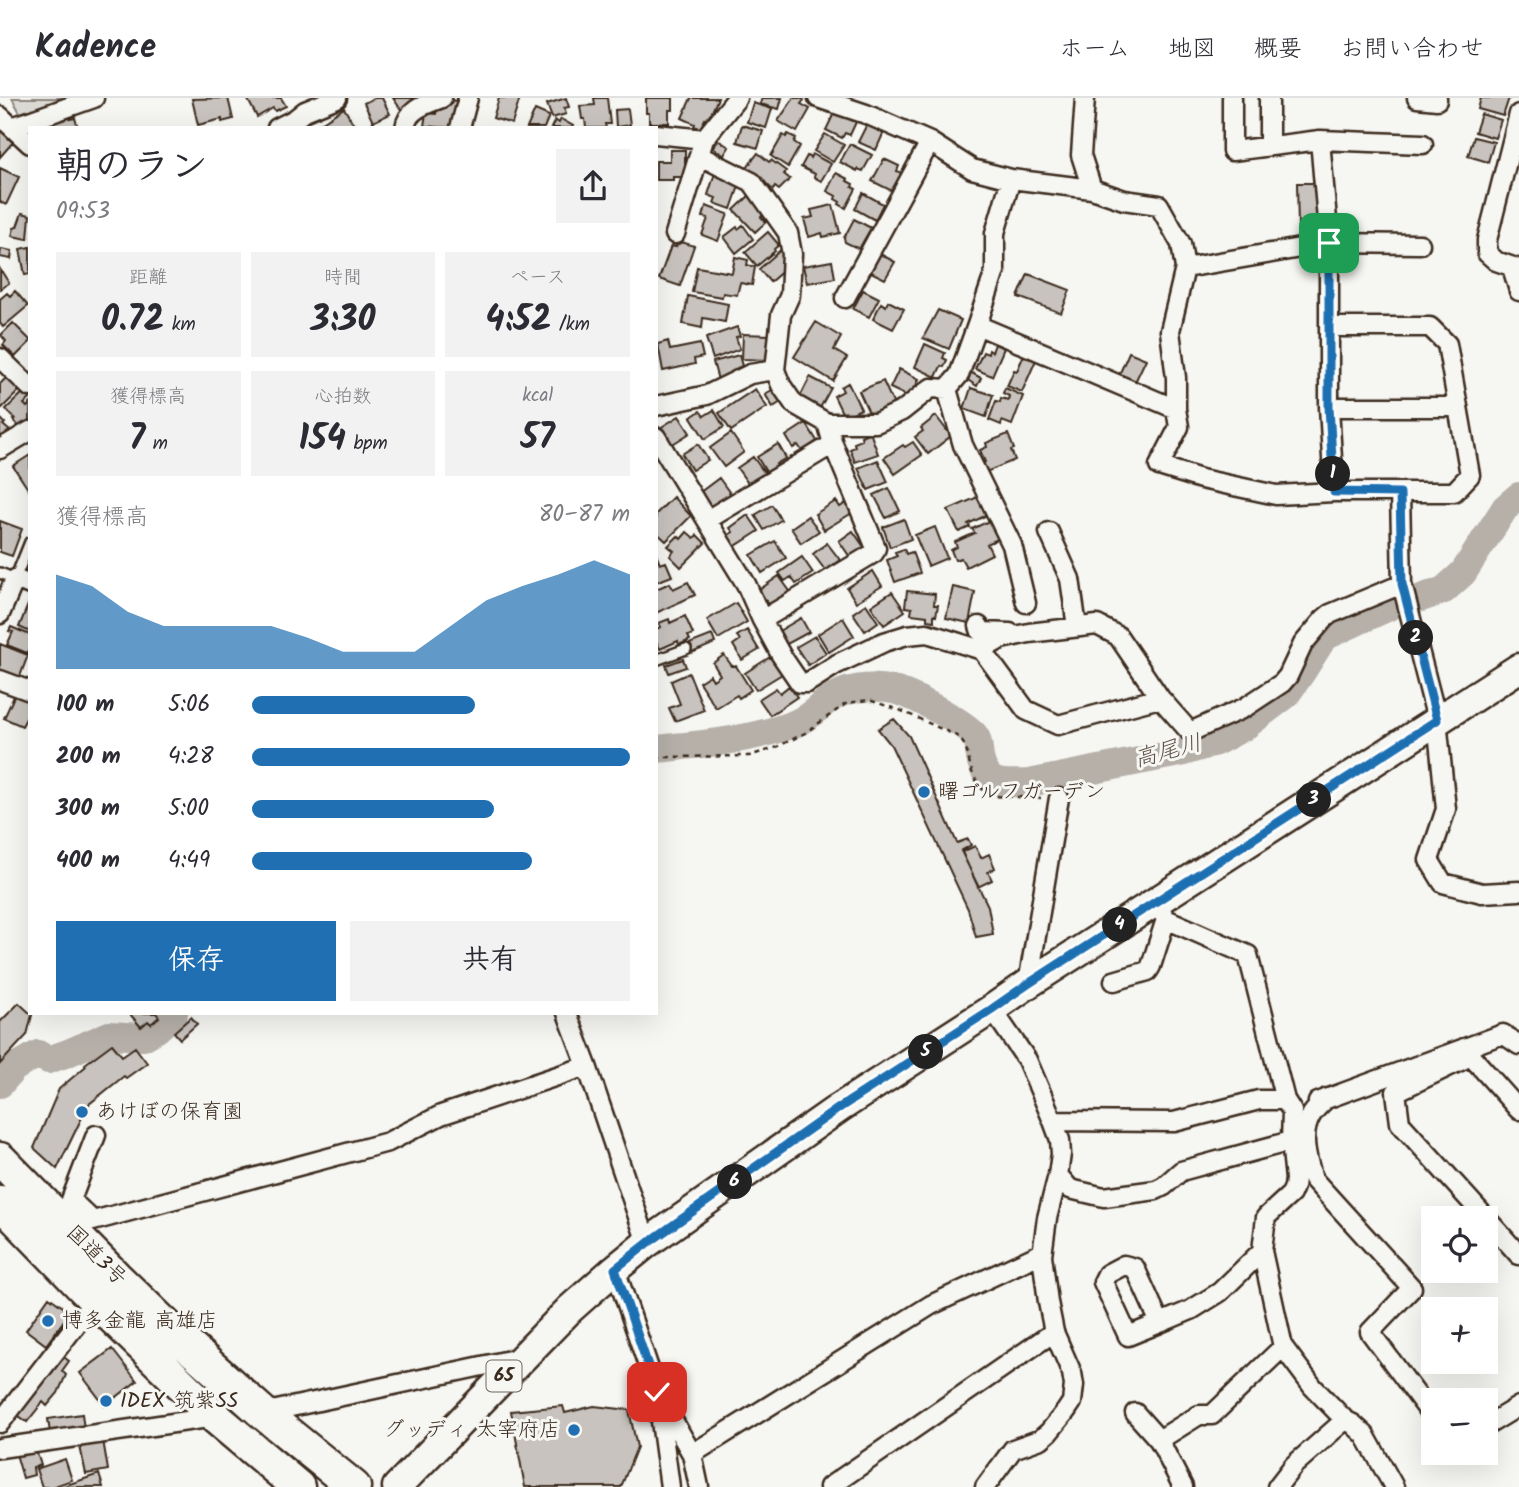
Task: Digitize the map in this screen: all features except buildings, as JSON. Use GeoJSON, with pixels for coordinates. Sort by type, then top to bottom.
{"type":"FeatureCollection","features":[{"type":"Feature","properties":{"kind":"highway","name":"国道3号"},"geometry":{"type":"LineString","coordinates":[[0,1158],[176,1335],[263,1413],[354,1487]]}},
{"type":"Feature","properties":{"kind":"highway","name":"国道3号"},"geometry":{"type":"LineString","coordinates":[[0,1202],[94,1299],[215,1417],[298,1487]]}},
{"type":"Feature","properties":{"kind":"main road","name":"65"},"geometry":{"type":"LineString","coordinates":[[397,1487],[570,1309],[648,1243],[839,1108],[1028,984],[1161,911],[1437,720],[1519,668]]}},
{"type":"Feature","properties":{"kind":"street"},"geometry":{"type":"LineString","coordinates":[[6,122],[94,98]]}},
{"type":"Feature","properties":{"kind":"street"},"geometry":{"type":"LineString","coordinates":[[281,126],[295,119],[308,120],[337,98]]}},
{"type":"Feature","properties":{"kind":"street"},"geometry":{"type":"LineString","coordinates":[[405,126],[415,109],[442,98]]}},
{"type":"Feature","properties":{"kind":"street"},"geometry":{"type":"LineString","coordinates":[[461,126],[468,98]]}},
{"type":"Feature","properties":{"kind":"street"},"geometry":{"type":"LineString","coordinates":[[675,234],[702,147],[737,98]]}},
{"type":"Feature","properties":{"kind":"street"},"geometry":{"type":"LineString","coordinates":[[818,98],[875,117],[930,142],[972,169],[1011,178],[1092,189],[1124,200],[1159,205],[1181,244],[1185,268],[1170,331],[1177,378],[1176,409],[1179,427],[1159,466],[1201,479],[1276,495],[1454,492],[1470,475],[1447,344],[1430,327],[1330,327]]}},
{"type":"Feature","properties":{"kind":"street"},"geometry":{"type":"LineString","coordinates":[[1085,98],[1081,155],[1092,189]]}},
{"type":"Feature","properties":{"kind":"street"},"geometry":{"type":"LineString","coordinates":[[1231,98],[1232,151],[1320,139],[1423,144]]}},
{"type":"Feature","properties":{"kind":"street"},"geometry":{"type":"LineString","coordinates":[[1269,98],[1269,145]]}},
{"type":"Feature","properties":{"kind":"street"},"geometry":{"type":"LineString","coordinates":[[1417,98],[1437,98]]}},
{"type":"Feature","properties":{"kind":"street"},"geometry":{"type":"LineString","coordinates":[[1519,114],[1486,253],[1496,261],[1516,268],[1519,291]]}},
{"type":"Feature","properties":{"kind":"street"},"geometry":{"type":"LineString","coordinates":[[6,122],[28,142]]}},
{"type":"Feature","properties":{"kind":"street"},"geometry":{"type":"LineString","coordinates":[[658,135],[702,147],[752,182],[788,233],[792,254],[790,295],[781,315],[775,370],[794,404],[827,424],[876,423],[902,411],[931,388],[947,389]]}},
{"type":"Feature","properties":{"kind":"street"},"geometry":{"type":"LineString","coordinates":[[1320,139],[1329,243],[1329,407],[1334,492]]}},
{"type":"Feature","properties":{"kind":"street"},"geometry":{"type":"LineString","coordinates":[[845,298],[930,142]]}},
{"type":"Feature","properties":{"kind":"street"},"geometry":{"type":"LineString","coordinates":[[947,389],[959,375],[995,271],[995,233],[1011,178]]}},
{"type":"Feature","properties":{"kind":"street"},"geometry":{"type":"LineString","coordinates":[[1185,268],[1329,243],[1420,244]]}},
{"type":"Feature","properties":{"kind":"street"},"geometry":{"type":"LineString","coordinates":[[977,325],[1176,409]]}},
{"type":"Feature","properties":{"kind":"street"},"geometry":{"type":"LineString","coordinates":[[0,358],[28,385]]}},
{"type":"Feature","properties":{"kind":"street"},"geometry":{"type":"LineString","coordinates":[[658,406],[707,395],[750,374],[775,370]]}},
{"type":"Feature","properties":{"kind":"street"},"geometry":{"type":"LineString","coordinates":[[947,389],[963,445],[1012,545],[1026,603]]}},
{"type":"Feature","properties":{"kind":"street"},"geometry":{"type":"LineString","coordinates":[[1329,407],[1458,407]]}},
{"type":"Feature","properties":{"kind":"street"},"geometry":{"type":"LineString","coordinates":[[762,621],[874,553],[876,548],[827,424]]}},
{"type":"Feature","properties":{"kind":"street"},"geometry":{"type":"LineString","coordinates":[[0,449],[28,432]]}},
{"type":"Feature","properties":{"kind":"street"},"geometry":{"type":"LineString","coordinates":[[658,441],[746,584],[762,621],[800,683],[807,683],[837,664],[884,642],[907,635],[928,633],[982,650],[1026,710],[1058,725],[1160,698]]}},
{"type":"Feature","properties":{"kind":"street"},"geometry":{"type":"LineString","coordinates":[[707,520],[833,444]]}},
{"type":"Feature","properties":{"kind":"street"},"geometry":{"type":"LineString","coordinates":[[1400,493],[1402,584],[1437,720],[1446,809],[1429,860],[1443,883],[1482,893],[1519,891]]}},
{"type":"Feature","properties":{"kind":"street"},"geometry":{"type":"LineString","coordinates":[[1049,532],[1070,579],[1077,627]]}},
{"type":"Feature","properties":{"kind":"street"},"geometry":{"type":"LineString","coordinates":[[0,614],[15,579]]}},
{"type":"Feature","properties":{"kind":"street"},"geometry":{"type":"LineString","coordinates":[[982,650],[1001,639],[1097,625],[1118,636],[1160,698],[1189,732],[1244,708],[1282,683],[1303,644],[1330,614],[1402,584]]}},
{"type":"Feature","properties":{"kind":"street"},"geometry":{"type":"LineString","coordinates":[[979,626],[981,632],[1029,633]]}},
{"type":"Feature","properties":{"kind":"street"},"geometry":{"type":"LineString","coordinates":[[0,680],[28,690]]}},
{"type":"Feature","properties":{"kind":"street"},"geometry":{"type":"LineString","coordinates":[[1028,984],[1059,798]]}},
{"type":"Feature","properties":{"kind":"street"},"geometry":{"type":"LineString","coordinates":[[1114,981],[1148,971],[1151,967],[1161,911],[1248,955],[1288,1106],[1295,1179],[1291,1194],[1266,1217],[1262,1251],[1283,1347],[1313,1387],[1345,1420],[1365,1435],[1394,1487]]}},
{"type":"Feature","properties":{"kind":"street"},"geometry":{"type":"LineString","coordinates":[[985,1487],[1013,1449],[1041,1439],[1058,1422],[1072,1402],[1074,1385],[1072,1373],[1055,1332],[1042,1253],[1047,1218],[1058,1175],[1060,1140],[1027,1060],[992,1009]]}},
{"type":"Feature","properties":{"kind":"street"},"geometry":{"type":"LineString","coordinates":[[568,1015],[648,1243]]}},
{"type":"Feature","properties":{"kind":"street"},"geometry":{"type":"LineString","coordinates":[[1475,1206],[1400,1123],[1396,1093],[1503,1034],[1519,1045]]}},
{"type":"Feature","properties":{"kind":"street"},"geometry":{"type":"LineString","coordinates":[[1054,1121],[1174,1122],[1258,1100],[1288,1106],[1327,1098],[1467,1052]]}},
{"type":"Feature","properties":{"kind":"street"},"geometry":{"type":"LineString","coordinates":[[1467,1052],[1519,1110]]}},
{"type":"Feature","properties":{"kind":"street"},"geometry":{"type":"LineString","coordinates":[[96,1135],[71,1200],[93,1221],[388,1142],[442,1115],[587,1066]]}},
{"type":"Feature","properties":{"kind":"street"},"geometry":{"type":"LineString","coordinates":[[1327,1098],[1313,1112],[1306,1127],[1307,1160],[1313,1179],[1412,1288],[1370,1332],[1421,1401]]}},
{"type":"Feature","properties":{"kind":"street"},"geometry":{"type":"LineString","coordinates":[[1058,1175],[1070,1189],[1104,1197],[1143,1192],[1160,1188],[1181,1171],[1291,1140]]}},
{"type":"Feature","properties":{"kind":"street"},"geometry":{"type":"LineString","coordinates":[[1498,1231],[1519,1255]]}},
{"type":"Feature","properties":{"kind":"street"},"geometry":{"type":"LineString","coordinates":[[1160,1323],[1191,1310],[1220,1292],[1262,1251]]}},
{"type":"Feature","properties":{"kind":"street"},"geometry":{"type":"LineString","coordinates":[[692,1454],[931,1305],[1042,1253]]}},
{"type":"Feature","properties":{"kind":"street"},"geometry":{"type":"LineString","coordinates":[[615,1269],[657,1392],[692,1454],[699,1487]]}},
{"type":"Feature","properties":{"kind":"street"},"geometry":{"type":"LineString","coordinates":[[0,1423],[94,1299],[116,1277]]}},
{"type":"Feature","properties":{"kind":"street"},"geometry":{"type":"LineString","coordinates":[[829,1487],[1055,1332]]}},
{"type":"Feature","properties":{"kind":"street"},"geometry":{"type":"LineString","coordinates":[[1159,1440],[1199,1415],[1212,1415],[1283,1347]]}},
{"type":"Feature","properties":{"kind":"street"},"geometry":{"type":"LineString","coordinates":[[263,1413],[522,1357]]}},
{"type":"Feature","properties":{"kind":"street"},"geometry":{"type":"LineString","coordinates":[[657,1392],[670,1487]]}},
{"type":"Feature","properties":{"kind":"street"},"geometry":{"type":"LineString","coordinates":[[1498,1419],[1519,1406]]}},
{"type":"Feature","properties":{"kind":"street"},"geometry":{"type":"LineString","coordinates":[[1135,1413],[1159,1440],[1184,1487]]}},
{"type":"Feature","properties":{"kind":"street"},"geometry":{"type":"LineString","coordinates":[[0,1448],[215,1417]]}},
{"type":"Feature","properties":{"kind":"street"},"geometry":{"type":"LineString","coordinates":[[1277,1487],[1294,1465],[1345,1420]]}},
{"type":"Feature","properties":{"kind":"lane"},"geometry":{"type":"LineString","coordinates":[[15,579],[28,547]]}},
{"type":"Feature","properties":{"kind":"lane"},"geometry":{"type":"LineString","coordinates":[[658,659],[686,649]]}},
{"type":"Feature","properties":{"kind":"path"},"geometry":{"type":"LineString","coordinates":[[658,758],[748,756],[775,748],[805,733],[847,703],[869,700],[902,710],[959,737],[965,746],[976,780],[991,796],[1059,798]]}},
{"type":"Feature","properties":{"kind":"shaded area"},"geometry":{"type":"Polygon","coordinates":[[[12,98],[77,98],[24,120],[12,98]]]}},
{"type":"Feature","properties":{"kind":"waterway","name":"高尾川"},"geometry":{"type":"LineString","coordinates":[[1421,598],[1444,590],[1463,573],[1505,508],[1519,496]]}},
{"type":"Feature","properties":{"kind":"waterway","name":"高尾川"},"geometry":{"type":"LineString","coordinates":[[658,749],[758,735],[798,722],[834,696],[859,688],[876,688],[893,690],[912,697],[951,717],[971,731],[977,739],[983,768],[992,779],[1004,783],[1029,783],[1184,752],[1216,742],[1244,727],[1286,695],[1324,637],[1393,605]]}},
{"type":"Feature","properties":{"kind":"waterway","name":"高尾川"},"geometry":{"type":"LineString","coordinates":[[0,1084],[14,1068],[38,1054],[48,1060],[109,1035],[143,1037],[157,1029],[172,1015]]}},
{"type":"Feature","properties":{"kind":"place","name":"曙ゴルフガーデン"},"geometry":{"type":"Point","coordinates":[924,792]}},
{"type":"Feature","properties":{"kind":"place","name":"あけぼの保育園"},"geometry":{"type":"Point","coordinates":[82,1112]}},
{"type":"Feature","properties":{"kind":"place","name":"博多金龍 高雄店"},"geometry":{"type":"Point","coordinates":[48,1321]}},
{"type":"Feature","properties":{"kind":"place","name":"IDEX 筑紫SS"},"geometry":{"type":"Point","coordinates":[106,1401]}},
{"type":"Feature","properties":{"kind":"place","name":"グッディ 太宰府店"},"geometry":{"type":"Point","coordinates":[574,1430]}},
{"type":"Feature","properties":{"kind":"route"},"geometry":{"type":"LineString","coordinates":[[657,1392],[615,1269],[839,1108],[1437,720],[1402,584],[1400,493],[1334,492],[1329,407],[1329,243]]}}]}
